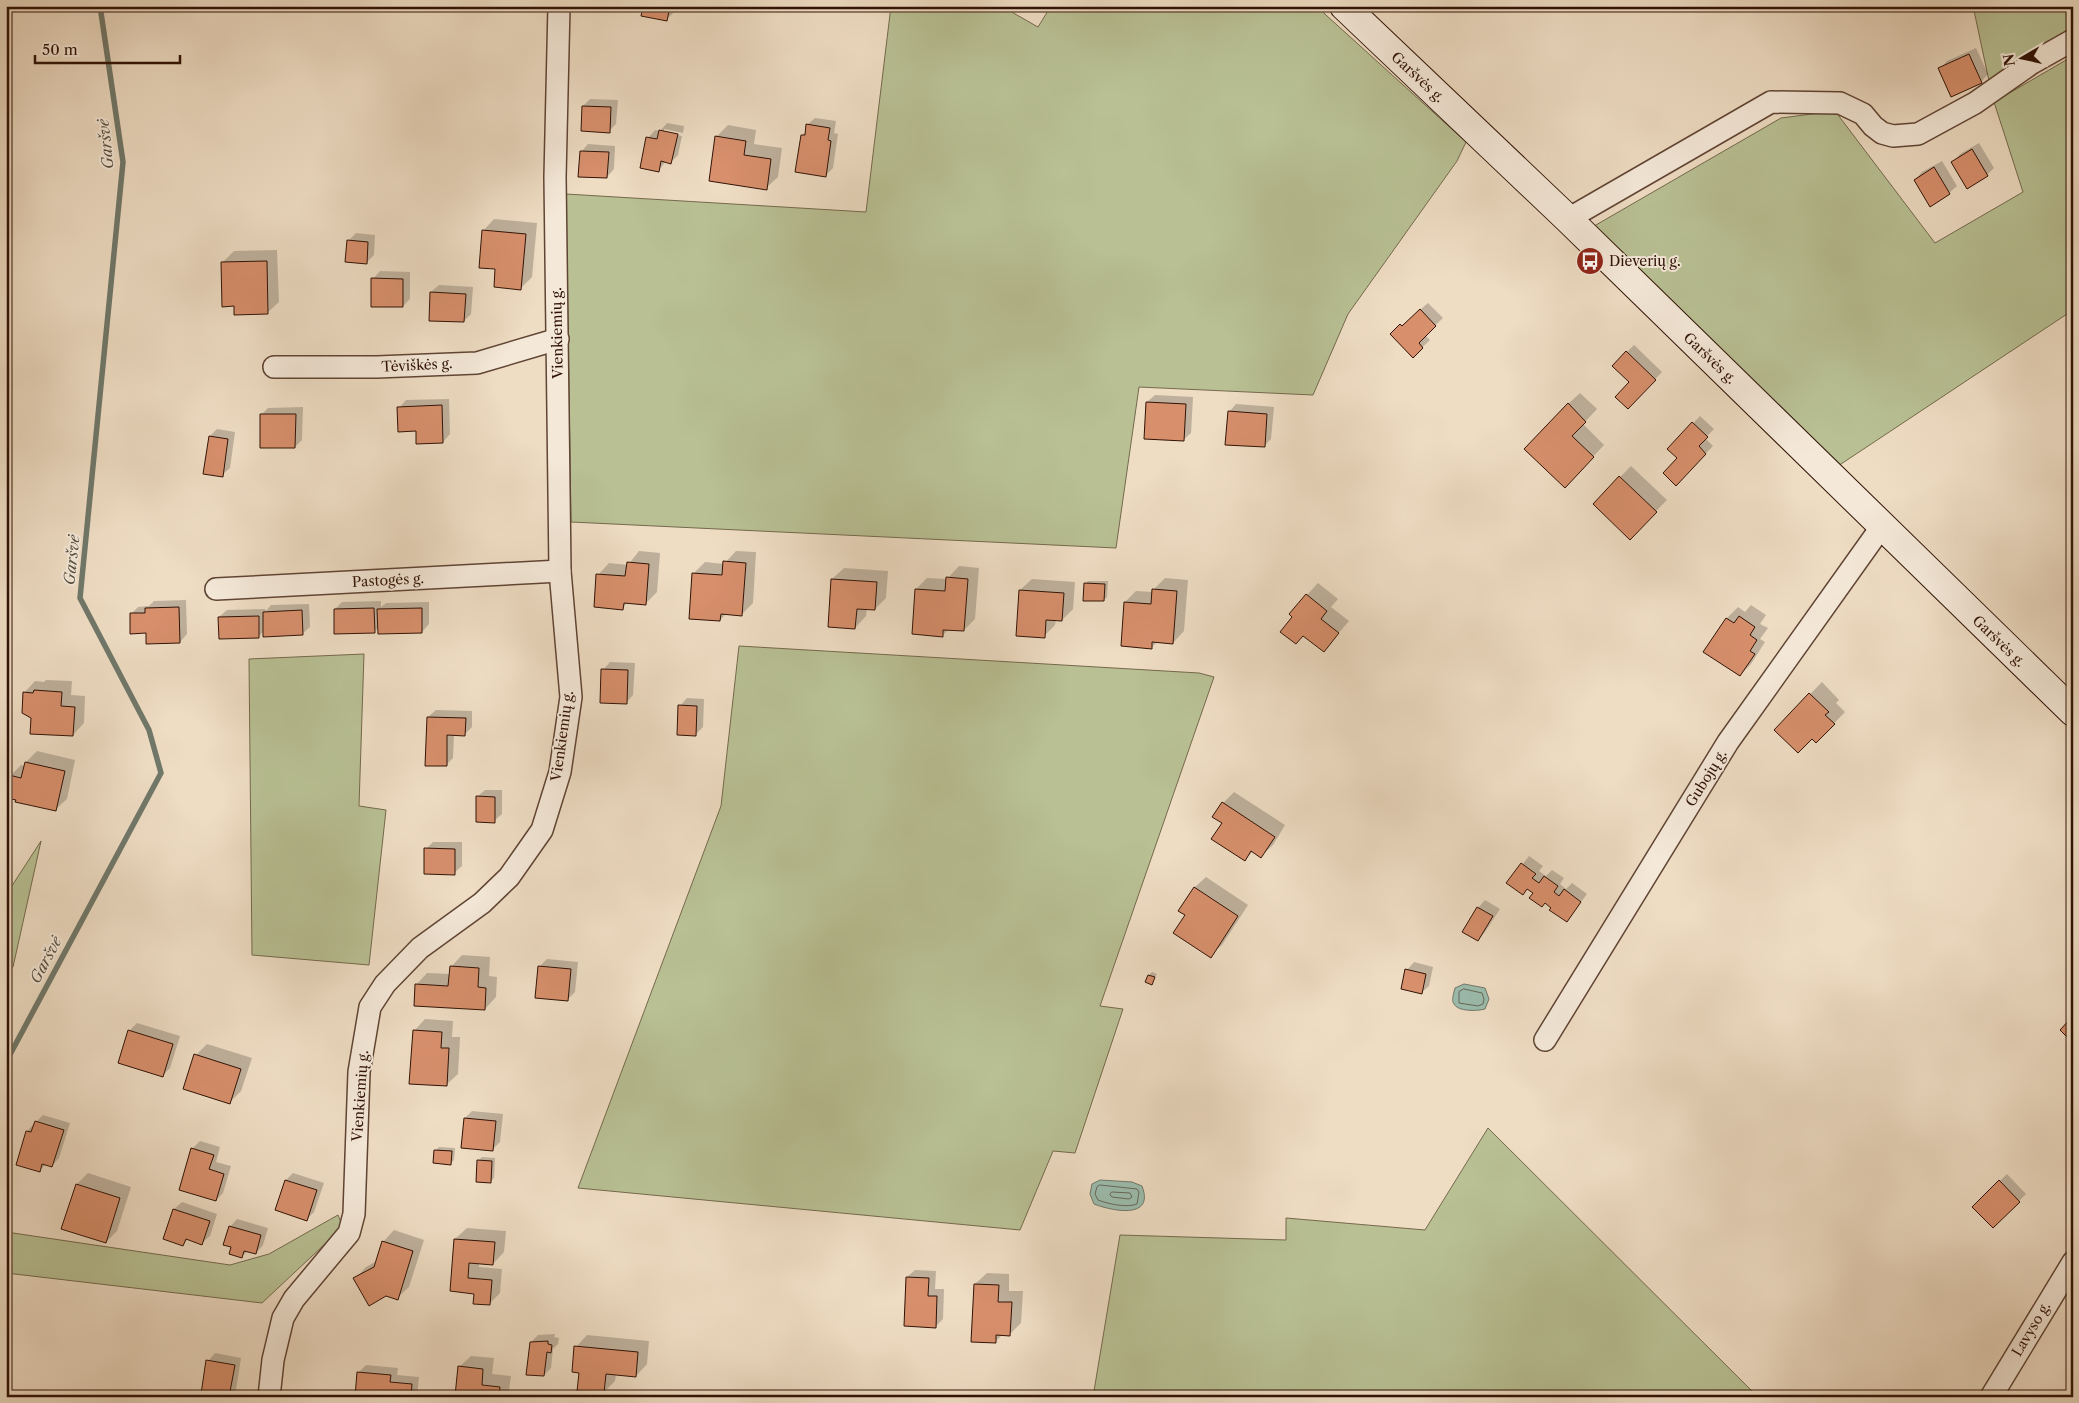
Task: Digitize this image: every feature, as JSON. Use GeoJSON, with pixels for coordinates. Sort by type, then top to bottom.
{"type":"FeatureCollection","features":[{"type":"Feature","properties":{"kind":"main road","name":"Garšvės g."},"geometry":{"type":"LineString","coordinates":[[1344,6],[1568,219],[2073,712]]}},
{"type":"Feature","properties":{"kind":"street","name":"Vienkiemių g."},"geometry":{"type":"LineString","coordinates":[[270,1397],[273,1360],[283,1318],[294,1299],[349,1233],[354,1214],[358,1072],[370,1007],[384,984],[420,948],[482,903],[509,878],[542,830],[560,772],[571,697],[560,571],[555,168],[559,6]]}},
{"type":"Feature","properties":{"kind":"street"},"geometry":{"type":"LineString","coordinates":[[1568,219],[1771,102],[1840,103],[1863,114],[1882,133],[1893,136],[1918,134],[1975,103],[2032,63],[2073,40]]}},
{"type":"Feature","properties":{"kind":"street","name":"Tėviškės g."},"geometry":{"type":"LineString","coordinates":[[274,366],[377,368],[477,362],[558,339]]}},
{"type":"Feature","properties":{"kind":"street","name":"Gubojų g."},"geometry":{"type":"LineString","coordinates":[[1545,1040],[1728,742],[1882,526]]}},
{"type":"Feature","properties":{"kind":"street","name":"Pastogės g."},"geometry":{"type":"LineString","coordinates":[[216,589],[560,571]]}},
{"type":"Feature","properties":{"kind":"street","name":"Lavyso g."},"geometry":{"type":"LineString","coordinates":[[1991,1397],[2073,1262]]}},
{"type":"Feature","properties":{"kind":"shaded area"},"geometry":{"type":"Polygon","coordinates":[[[891,6],[1001,6],[1038,27],[1051,6],[1316,6],[1466,142],[1457,161],[1348,314],[1313,395],[1139,387],[1116,548],[571,522],[566,194],[866,212],[891,6]]]}},
{"type":"Feature","properties":{"kind":"shaded area"},"geometry":{"type":"Polygon","coordinates":[[[1973,6],[2073,6],[2073,35],[1989,81],[1973,6]]]}},
{"type":"Feature","properties":{"kind":"shaded area"},"geometry":{"type":"Polygon","coordinates":[[[2073,56],[2073,310],[1835,468],[1589,229],[1781,118],[1835,111],[1935,243],[2023,192],[1994,102],[2073,56]]]}},
{"type":"Feature","properties":{"kind":"shaded area"},"geometry":{"type":"Polygon","coordinates":[[[739,646],[1199,673],[1214,677],[1100,1006],[1123,1009],[1075,1153],[1053,1151],[1020,1230],[578,1188],[721,806],[739,646]]]}},
{"type":"Feature","properties":{"kind":"shaded area"},"geometry":{"type":"Polygon","coordinates":[[[364,654],[359,806],[386,810],[369,965],[252,955],[249,659],[364,654]]]}},
{"type":"Feature","properties":{"kind":"shaded area"},"geometry":{"type":"Polygon","coordinates":[[[41,841],[13,967],[6,973],[6,895],[41,841]]]}},
{"type":"Feature","properties":{"kind":"shaded area"},"geometry":{"type":"Polygon","coordinates":[[[1488,1128],[1758,1397],[1093,1397],[1120,1235],[1286,1240],[1286,1218],[1425,1230],[1488,1128]]]}},
{"type":"Feature","properties":{"kind":"shaded area"},"geometry":{"type":"Polygon","coordinates":[[[338,1215],[343,1227],[262,1303],[6,1273],[6,1232],[230,1265],[269,1254],[338,1215]]]}},
{"type":"Feature","properties":{"kind":"water"},"geometry":{"type":"Polygon","coordinates":[[[1464,984],[1485,988],[1489,999],[1485,1009],[1464,1010],[1456,1007],[1453,1002],[1455,988],[1464,984]]]}},
{"type":"Feature","properties":{"kind":"water"},"geometry":{"type":"Polygon","coordinates":[[[1100,1180],[1132,1182],[1142,1186],[1143,1204],[1130,1210],[1121,1210],[1094,1204],[1090,1194],[1092,1184],[1100,1180]]]}},
{"type":"Feature","properties":{"kind":"building"},"geometry":{"type":"Polygon","coordinates":[[[643,6],[670,6],[667,21],[641,16],[643,6]]]}},
{"type":"Feature","properties":{"kind":"building"},"geometry":{"type":"Polygon","coordinates":[[[1969,54],[1982,83],[1951,97],[1938,68],[1969,54]]]}},
{"type":"Feature","properties":{"kind":"building"},"geometry":{"type":"Polygon","coordinates":[[[582,106],[611,107],[610,133],[581,131],[582,106]]]}},
{"type":"Feature","properties":{"kind":"building"},"geometry":{"type":"Polygon","coordinates":[[[806,124],[830,128],[828,140],[831,141],[826,177],[795,172],[801,135],[805,135],[806,124]]]}},
{"type":"Feature","properties":{"kind":"building"},"geometry":{"type":"Polygon","coordinates":[[[659,130],[678,134],[671,164],[661,161],[659,172],[640,168],[646,137],[657,139],[659,130]]]}},
{"type":"Feature","properties":{"kind":"building"},"geometry":{"type":"Polygon","coordinates":[[[715,136],[746,141],[744,155],[771,159],[767,190],[709,181],[715,136]]]}},
{"type":"Feature","properties":{"kind":"building"},"geometry":{"type":"Polygon","coordinates":[[[1972,149],[1988,176],[1967,189],[1951,162],[1972,149]]]}},
{"type":"Feature","properties":{"kind":"building"},"geometry":{"type":"Polygon","coordinates":[[[580,151],[609,152],[607,178],[578,177],[580,151]]]}},
{"type":"Feature","properties":{"kind":"building"},"geometry":{"type":"Polygon","coordinates":[[[1934,167],[1950,194],[1930,207],[1914,180],[1934,167]]]}},
{"type":"Feature","properties":{"kind":"building"},"geometry":{"type":"Polygon","coordinates":[[[482,230],[526,234],[521,290],[494,287],[495,269],[479,268],[482,230]]]}},
{"type":"Feature","properties":{"kind":"building"},"geometry":{"type":"Polygon","coordinates":[[[347,240],[368,242],[367,264],[345,262],[347,240]]]}},
{"type":"Feature","properties":{"kind":"building"},"geometry":{"type":"Polygon","coordinates":[[[267,261],[268,314],[234,315],[234,306],[222,307],[221,262],[267,261]]]}},
{"type":"Feature","properties":{"kind":"building"},"geometry":{"type":"Polygon","coordinates":[[[371,278],[403,279],[403,307],[371,307],[371,278]]]}},
{"type":"Feature","properties":{"kind":"building"},"geometry":{"type":"Polygon","coordinates":[[[430,292],[466,294],[464,322],[429,321],[430,292]]]}},
{"type":"Feature","properties":{"kind":"building"},"geometry":{"type":"Polygon","coordinates":[[[1420,309],[1436,326],[1419,343],[1423,348],[1413,358],[1390,334],[1400,324],[1402,326],[1420,309]]]}},
{"type":"Feature","properties":{"kind":"building"},"geometry":{"type":"Polygon","coordinates":[[[1626,351],[1656,380],[1628,409],[1615,397],[1629,382],[1612,366],[1626,351]]]}},
{"type":"Feature","properties":{"kind":"building"},"geometry":{"type":"Polygon","coordinates":[[[1146,402],[1186,404],[1184,441],[1144,439],[1146,402]]]}},
{"type":"Feature","properties":{"kind":"building"},"geometry":{"type":"Polygon","coordinates":[[[1568,403],[1586,422],[1572,436],[1594,457],[1565,488],[1524,449],[1568,403]]]}},
{"type":"Feature","properties":{"kind":"building"},"geometry":{"type":"Polygon","coordinates":[[[442,405],[443,443],[416,444],[416,431],[398,432],[397,407],[442,405]]]}},
{"type":"Feature","properties":{"kind":"building"},"geometry":{"type":"Polygon","coordinates":[[[1228,411],[1267,414],[1265,447],[1225,445],[1228,411]]]}},
{"type":"Feature","properties":{"kind":"building"},"geometry":{"type":"Polygon","coordinates":[[[260,414],[296,414],[295,448],[260,448],[260,414]]]}},
{"type":"Feature","properties":{"kind":"building"},"geometry":{"type":"Polygon","coordinates":[[[1692,422],[1708,437],[1699,446],[1706,454],[1676,486],[1663,473],[1677,458],[1667,449],[1692,422]]]}},
{"type":"Feature","properties":{"kind":"building"},"geometry":{"type":"Polygon","coordinates":[[[209,436],[228,439],[223,477],[203,474],[209,436]]]}},
{"type":"Feature","properties":{"kind":"building"},"geometry":{"type":"Polygon","coordinates":[[[1619,476],[1657,512],[1630,540],[1593,504],[1619,476]]]}},
{"type":"Feature","properties":{"kind":"building"},"geometry":{"type":"Polygon","coordinates":[[[723,561],[746,563],[742,616],[721,614],[720,621],[689,619],[692,573],[722,575],[723,561]]]}},
{"type":"Feature","properties":{"kind":"building"},"geometry":{"type":"Polygon","coordinates":[[[627,562],[649,564],[646,605],[624,603],[623,610],[594,607],[596,574],[625,576],[627,562]]]}},
{"type":"Feature","properties":{"kind":"building"},"geometry":{"type":"Polygon","coordinates":[[[946,577],[968,579],[964,631],[943,630],[943,637],[912,634],[915,589],[945,591],[946,577]]]}},
{"type":"Feature","properties":{"kind":"building"},"geometry":{"type":"Polygon","coordinates":[[[831,579],[877,582],[875,610],[857,609],[855,629],[828,627],[831,579]]]}},
{"type":"Feature","properties":{"kind":"building"},"geometry":{"type":"Polygon","coordinates":[[[1084,583],[1105,584],[1104,601],[1083,601],[1084,583]]]}},
{"type":"Feature","properties":{"kind":"building"},"geometry":{"type":"Polygon","coordinates":[[[1152,589],[1177,591],[1173,644],[1152,642],[1152,649],[1121,646],[1124,602],[1151,604],[1152,589]]]}},
{"type":"Feature","properties":{"kind":"building"},"geometry":{"type":"Polygon","coordinates":[[[1019,590],[1064,593],[1062,621],[1046,620],[1045,638],[1016,636],[1019,590]]]}},
{"type":"Feature","properties":{"kind":"building"},"geometry":{"type":"Polygon","coordinates":[[[1306,594],[1327,611],[1321,619],[1339,633],[1324,652],[1303,636],[1296,644],[1280,632],[1292,617],[1289,614],[1306,594]]]}},
{"type":"Feature","properties":{"kind":"building"},"geometry":{"type":"Polygon","coordinates":[[[179,607],[180,643],[146,644],[146,633],[130,634],[130,613],[145,613],[145,608],[179,607]]]}},
{"type":"Feature","properties":{"kind":"building"},"geometry":{"type":"Polygon","coordinates":[[[374,608],[375,633],[334,634],[334,609],[374,608]]]}},
{"type":"Feature","properties":{"kind":"building"},"geometry":{"type":"Polygon","coordinates":[[[422,608],[422,633],[378,634],[377,609],[422,608]]]}},
{"type":"Feature","properties":{"kind":"building"},"geometry":{"type":"Polygon","coordinates":[[[302,610],[303,635],[263,637],[263,612],[302,610]]]}},
{"type":"Feature","properties":{"kind":"building"},"geometry":{"type":"Polygon","coordinates":[[[259,616],[259,638],[219,639],[218,617],[259,616]]]}},
{"type":"Feature","properties":{"kind":"building"},"geometry":{"type":"Polygon","coordinates":[[[1739,616],[1755,627],[1750,635],[1757,640],[1750,651],[1755,654],[1740,676],[1703,652],[1726,618],[1734,623],[1739,616]]]}},
{"type":"Feature","properties":{"kind":"building"},"geometry":{"type":"Polygon","coordinates":[[[601,669],[628,670],[627,704],[600,703],[601,669]]]}},
{"type":"Feature","properties":{"kind":"building"},"geometry":{"type":"Polygon","coordinates":[[[34,690],[62,692],[61,706],[75,707],[73,736],[30,734],[31,718],[22,713],[23,692],[33,693],[34,690]]]}},
{"type":"Feature","properties":{"kind":"building"},"geometry":{"type":"Polygon","coordinates":[[[1809,693],[1829,712],[1825,715],[1835,724],[1816,743],[1812,739],[1798,753],[1774,730],[1809,693]]]}},
{"type":"Feature","properties":{"kind":"building"},"geometry":{"type":"Polygon","coordinates":[[[678,705],[697,706],[696,736],[677,735],[678,705]]]}},
{"type":"Feature","properties":{"kind":"building"},"geometry":{"type":"Polygon","coordinates":[[[427,717],[466,718],[465,736],[447,735],[447,766],[425,766],[427,717]]]}},
{"type":"Feature","properties":{"kind":"building"},"geometry":{"type":"Polygon","coordinates":[[[25,762],[65,771],[56,811],[15,802],[16,800],[6,798],[9,775],[21,778],[25,762]]]}},
{"type":"Feature","properties":{"kind":"building"},"geometry":{"type":"Polygon","coordinates":[[[476,796],[495,797],[495,823],[476,822],[476,796]]]}},
{"type":"Feature","properties":{"kind":"building"},"geometry":{"type":"Polygon","coordinates":[[[1222,802],[1275,837],[1261,858],[1251,851],[1245,861],[1211,839],[1222,823],[1212,817],[1222,802]]]}},
{"type":"Feature","properties":{"kind":"building"},"geometry":{"type":"Polygon","coordinates":[[[424,848],[455,849],[455,875],[424,874],[424,848]]]}},
{"type":"Feature","properties":{"kind":"building"},"geometry":{"type":"Polygon","coordinates":[[[1521,863],[1536,874],[1532,878],[1539,883],[1544,876],[1558,886],[1554,892],[1559,896],[1564,889],[1581,902],[1567,922],[1549,910],[1551,908],[1545,903],[1542,907],[1529,898],[1533,893],[1527,889],[1523,895],[1506,883],[1521,863]]]}},
{"type":"Feature","properties":{"kind":"building"},"geometry":{"type":"Polygon","coordinates":[[[1194,887],[1238,916],[1211,958],[1173,933],[1185,915],[1178,911],[1194,887]]]}},
{"type":"Feature","properties":{"kind":"building"},"geometry":{"type":"Polygon","coordinates":[[[1477,907],[1493,916],[1478,941],[1462,932],[1477,907]]]}},
{"type":"Feature","properties":{"kind":"building"},"geometry":{"type":"Polygon","coordinates":[[[450,966],[479,968],[478,987],[486,988],[485,1010],[414,1006],[415,984],[448,986],[450,966]]]}},
{"type":"Feature","properties":{"kind":"building"},"geometry":{"type":"Polygon","coordinates":[[[538,966],[571,969],[568,1001],[535,998],[538,966]]]}},
{"type":"Feature","properties":{"kind":"building"},"geometry":{"type":"Polygon","coordinates":[[[1405,969],[1426,974],[1422,994],[1401,989],[1405,969]]]}},
{"type":"Feature","properties":{"kind":"building"},"geometry":{"type":"Polygon","coordinates":[[[1148,975],[1155,977],[1152,985],[1145,982],[1148,975]]]}},
{"type":"Feature","properties":{"kind":"building"},"geometry":{"type":"Polygon","coordinates":[[[2072,1017],[2073,1039],[2071,1041],[2060,1030],[2072,1017]]]}},
{"type":"Feature","properties":{"kind":"building"},"geometry":{"type":"Polygon","coordinates":[[[128,1030],[173,1044],[163,1077],[118,1063],[128,1030]]]}},
{"type":"Feature","properties":{"kind":"building"},"geometry":{"type":"Polygon","coordinates":[[[413,1030],[442,1032],[441,1048],[449,1048],[447,1086],[409,1084],[413,1030]]]}},
{"type":"Feature","properties":{"kind":"building"},"geometry":{"type":"Polygon","coordinates":[[[194,1054],[241,1069],[230,1104],[183,1089],[194,1054]]]}},
{"type":"Feature","properties":{"kind":"building"},"geometry":{"type":"Polygon","coordinates":[[[464,1118],[496,1121],[493,1151],[461,1148],[464,1118]]]}},
{"type":"Feature","properties":{"kind":"building"},"geometry":{"type":"Polygon","coordinates":[[[35,1121],[64,1130],[52,1167],[42,1164],[40,1172],[16,1165],[26,1131],[31,1132],[35,1121]]]}},
{"type":"Feature","properties":{"kind":"building"},"geometry":{"type":"Polygon","coordinates":[[[191,1148],[214,1155],[209,1169],[224,1174],[216,1201],[179,1190],[191,1148]]]}},
{"type":"Feature","properties":{"kind":"building"},"geometry":{"type":"Polygon","coordinates":[[[434,1150],[452,1151],[451,1165],[433,1163],[434,1150]]]}},
{"type":"Feature","properties":{"kind":"building"},"geometry":{"type":"Polygon","coordinates":[[[477,1160],[492,1161],[491,1183],[476,1182],[477,1160]]]}},
{"type":"Feature","properties":{"kind":"building"},"geometry":{"type":"Polygon","coordinates":[[[285,1180],[317,1190],[307,1221],[275,1210],[285,1180]]]}},
{"type":"Feature","properties":{"kind":"building"},"geometry":{"type":"Polygon","coordinates":[[[1999,1180],[2020,1202],[1993,1228],[1972,1207],[1999,1180]]]}},
{"type":"Feature","properties":{"kind":"building"},"geometry":{"type":"Polygon","coordinates":[[[76,1184],[120,1198],[106,1243],[61,1229],[76,1184]]]}},
{"type":"Feature","properties":{"kind":"building"},"geometry":{"type":"Polygon","coordinates":[[[173,1209],[210,1221],[202,1245],[186,1239],[183,1246],[163,1239],[173,1209]]]}},
{"type":"Feature","properties":{"kind":"building"},"geometry":{"type":"Polygon","coordinates":[[[229,1226],[261,1235],[256,1254],[244,1251],[242,1258],[229,1254],[231,1247],[223,1245],[229,1226]]]}},
{"type":"Feature","properties":{"kind":"building"},"geometry":{"type":"Polygon","coordinates":[[[454,1239],[495,1242],[493,1265],[469,1263],[468,1278],[492,1280],[490,1305],[473,1304],[474,1294],[450,1291],[454,1239]]]}},
{"type":"Feature","properties":{"kind":"building"},"geometry":{"type":"Polygon","coordinates":[[[382,1241],[413,1251],[398,1300],[386,1296],[369,1306],[353,1278],[374,1267],[382,1241]]]}},
{"type":"Feature","properties":{"kind":"building"},"geometry":{"type":"Polygon","coordinates":[[[906,1277],[929,1278],[928,1296],[937,1296],[936,1328],[904,1326],[906,1277]]]}},
{"type":"Feature","properties":{"kind":"building"},"geometry":{"type":"Polygon","coordinates":[[[974,1284],[999,1285],[998,1302],[1012,1302],[1010,1336],[996,1335],[996,1343],[971,1342],[974,1284]]]}},
{"type":"Feature","properties":{"kind":"building"},"geometry":{"type":"Polygon","coordinates":[[[548,1341],[548,1344],[552,1345],[551,1353],[547,1352],[544,1376],[526,1375],[530,1342],[548,1341]]]}},
{"type":"Feature","properties":{"kind":"building"},"geometry":{"type":"Polygon","coordinates":[[[574,1346],[638,1352],[636,1377],[606,1374],[604,1393],[577,1391],[579,1373],[572,1372],[574,1346]]]}},
{"type":"Feature","properties":{"kind":"building"},"geometry":{"type":"Polygon","coordinates":[[[206,1360],[235,1365],[229,1397],[201,1394],[206,1360]]]}},
{"type":"Feature","properties":{"kind":"building"},"geometry":{"type":"Polygon","coordinates":[[[458,1366],[483,1369],[482,1385],[500,1387],[499,1397],[455,1396],[458,1366]]]}},
{"type":"Feature","properties":{"kind":"building"},"geometry":{"type":"Polygon","coordinates":[[[357,1372],[391,1375],[390,1382],[412,1384],[411,1397],[355,1397],[357,1372]]]}},
{"type":"Feature","properties":{"kind":"waterway","name":"Garšvė"},"geometry":{"type":"LineString","coordinates":[[6,1062],[161,773],[149,730],[80,598],[123,162],[100,6]]}},
{"type":"Feature","properties":{"kind":"place","name":"Dieverių g."},"geometry":{"type":"Point","coordinates":[1590,261]}}]}
